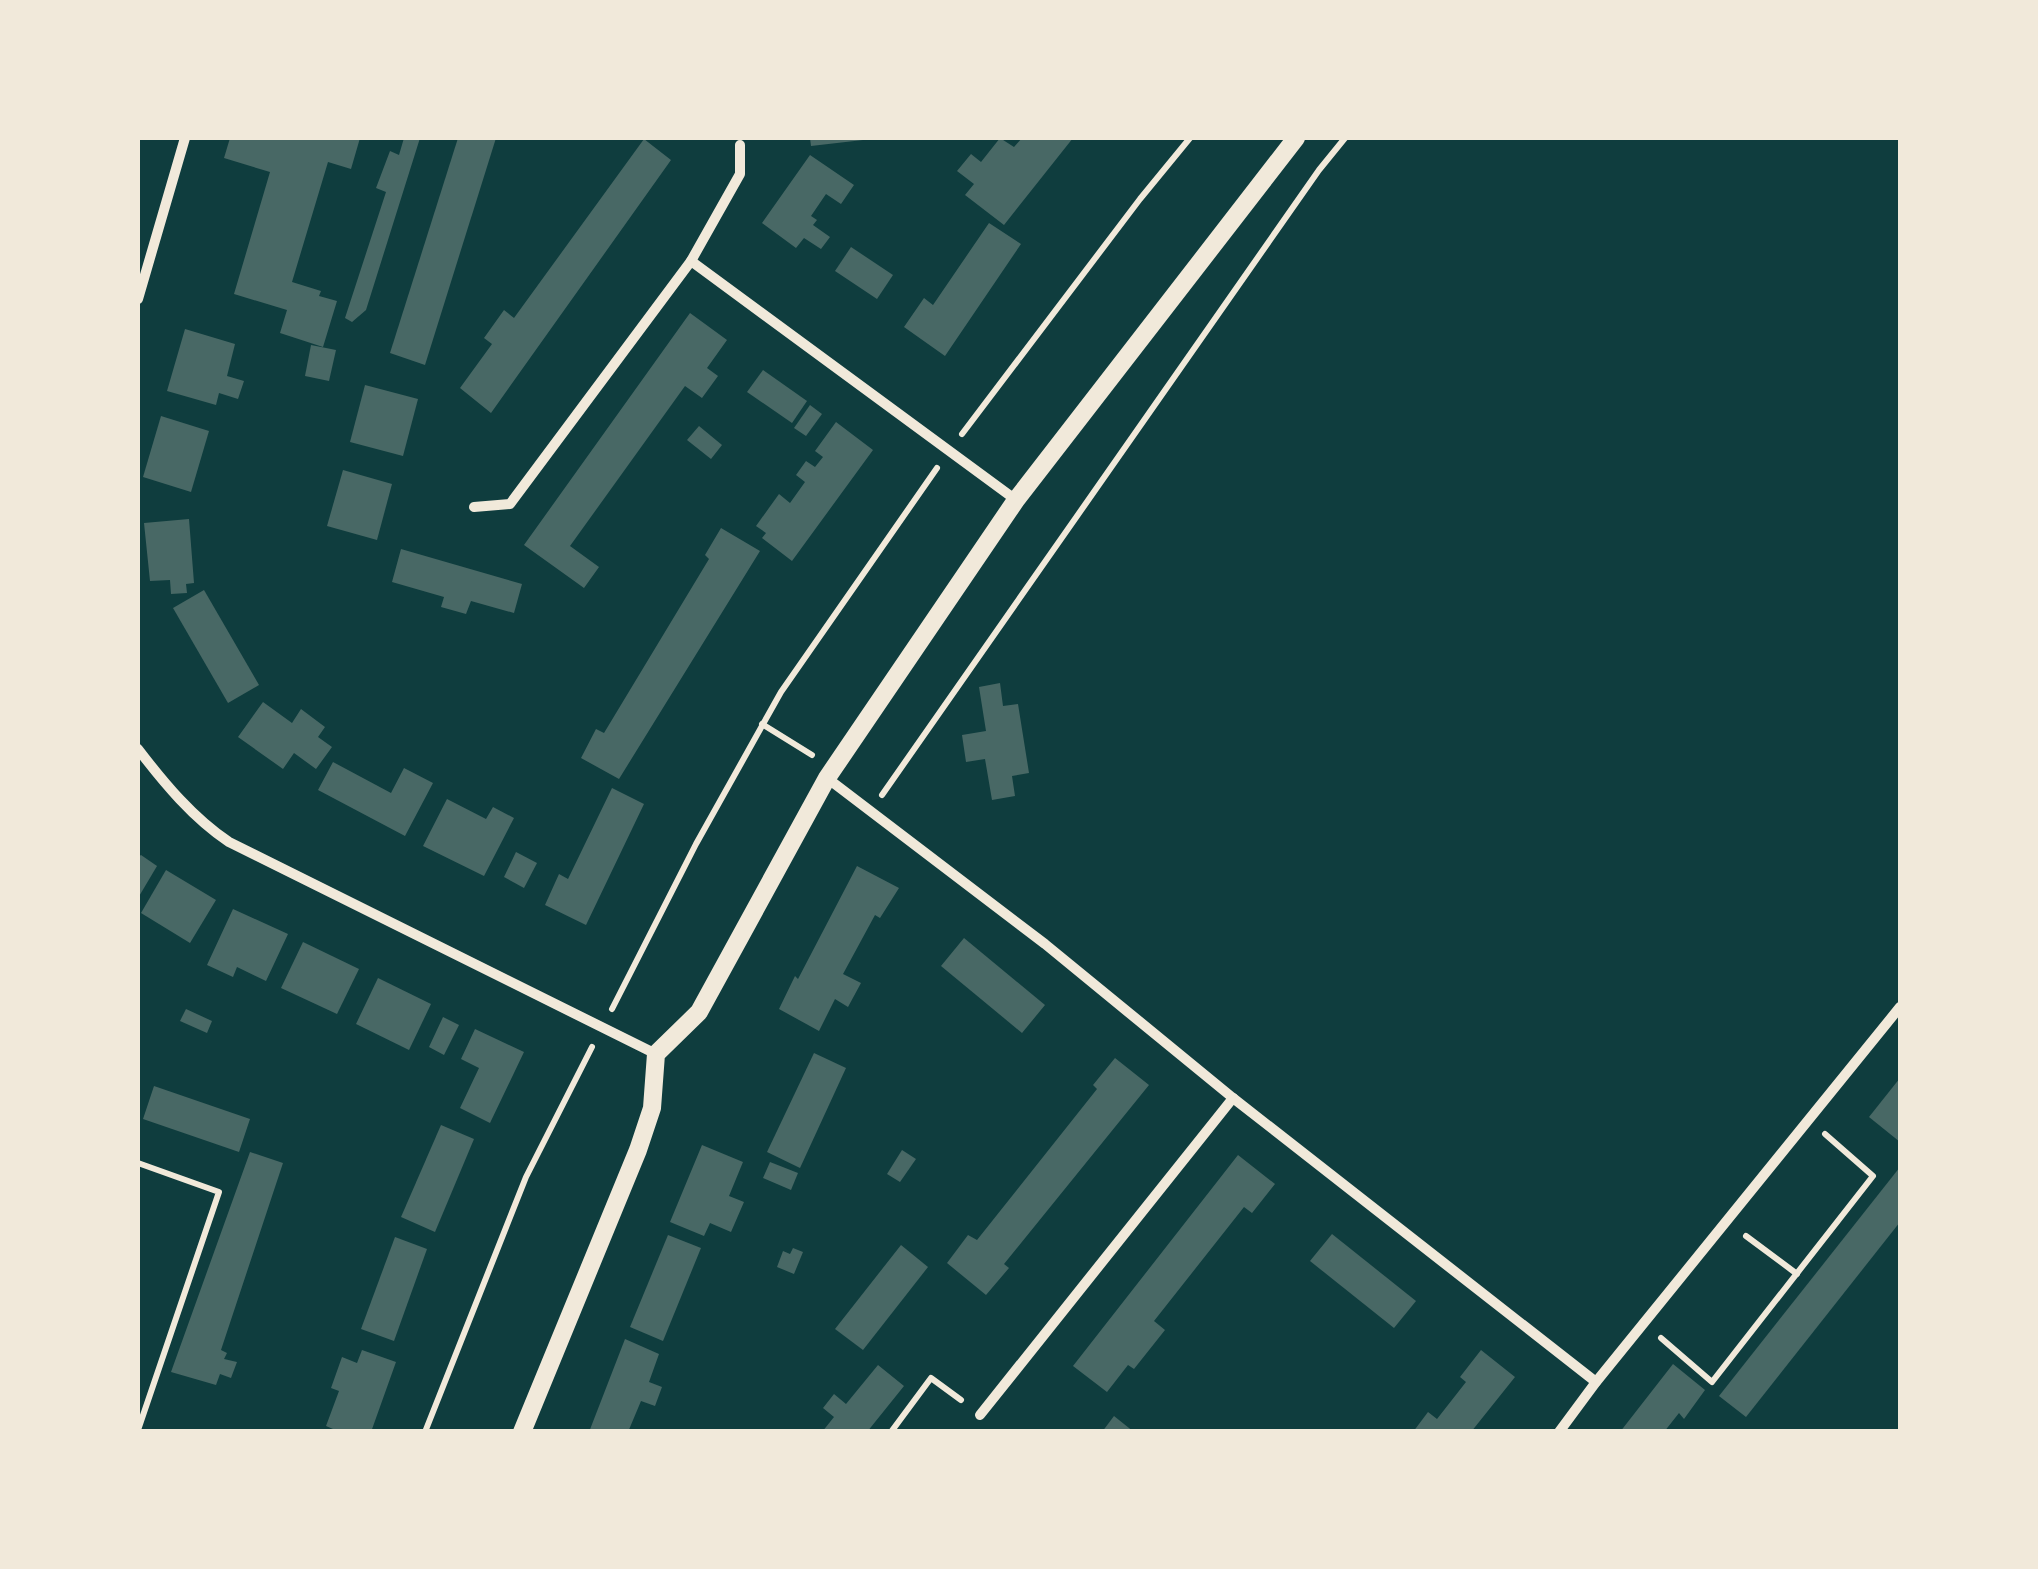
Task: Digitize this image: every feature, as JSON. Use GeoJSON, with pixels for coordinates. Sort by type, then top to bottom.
{"type":"FeatureCollection","features":[{"type":"Feature","properties":{"kind":"street"},"geometry":{"type":"LineString","coordinates":[[138,299],[185,138]]}},
{"type":"Feature","properties":{"kind":"street"},"geometry":{"type":"LineString","coordinates":[[522,1432],[638,1150],[652,1108],[656,1054],[699,1012],[831,773],[1016,500],[1296,138]]}},
{"type":"Feature","properties":{"kind":"street"},"geometry":{"type":"LineString","coordinates":[[474,507],[510,504],[691,260],[740,174],[740,145]]}},
{"type":"Feature","properties":{"kind":"street"},"geometry":{"type":"LineString","coordinates":[[691,260],[1016,500]]}},
{"type":"Feature","properties":{"kind":"street"},"geometry":{"type":"LineString","coordinates":[[138,748],[193,813],[229,842],[656,1054]]}},
{"type":"Feature","properties":{"kind":"street"},"geometry":{"type":"LineString","coordinates":[[831,773],[871,812],[1046,944],[1233,1098],[1596,1382]]}},
{"type":"Feature","properties":{"kind":"street"},"geometry":{"type":"LineString","coordinates":[[1559,1432],[1900,1007]]}},
{"type":"Feature","properties":{"kind":"street"},"geometry":{"type":"LineString","coordinates":[[980,1415],[1233,1098]]}},
{"type":"Feature","properties":{"kind":"path"},"geometry":{"type":"LineString","coordinates":[[962,434],[1190,138]]}},
{"type":"Feature","properties":{"kind":"path"},"geometry":{"type":"LineString","coordinates":[[871,812],[1318,170],[1345,138]]}},
{"type":"Feature","properties":{"kind":"path"},"geometry":{"type":"LineString","coordinates":[[613,1008],[696,844],[781,692],[940,464]]}},
{"type":"Feature","properties":{"kind":"path"},"geometry":{"type":"LineString","coordinates":[[762,724],[831,773]]}},
{"type":"Feature","properties":{"kind":"path"},"geometry":{"type":"LineString","coordinates":[[424,1432],[526,1177],[592,1048]]}},
{"type":"Feature","properties":{"kind":"path"},"geometry":{"type":"LineString","coordinates":[[1644,1324],[1712,1382],[1874,1176],[1809,1120]]}},
{"type":"Feature","properties":{"kind":"path"},"geometry":{"type":"LineString","coordinates":[[138,1163],[218,1192],[138,1430]]}},
{"type":"Feature","properties":{"kind":"path"},"geometry":{"type":"LineString","coordinates":[[1726,1222],[1797,1274]]}},
{"type":"Feature","properties":{"kind":"path"},"geometry":{"type":"LineString","coordinates":[[891,1432],[931,1378],[980,1415]]}},
{"type":"Feature","properties":{"kind":"building"},"geometry":{"type":"Polygon","coordinates":[[[230,138],[360,138],[351,169],[328,162],[292,282],[337,301],[323,347],[280,333],[287,310],[234,294],[270,172],[224,158],[230,138]]]}},
{"type":"Feature","properties":{"kind":"building"},"geometry":{"type":"Polygon","coordinates":[[[404,138],[420,138],[366,310],[352,322],[345,318],[386,192],[376,188],[390,151],[399,155],[404,138]]]}},
{"type":"Feature","properties":{"kind":"building"},"geometry":{"type":"Polygon","coordinates":[[[458,138],[496,138],[425,365],[390,353],[458,138]]]}},
{"type":"Feature","properties":{"kind":"building"},"geometry":{"type":"Polygon","coordinates":[[[810,138],[863,138],[863,140],[811,146],[810,138]]]}},
{"type":"Feature","properties":{"kind":"building"},"geometry":{"type":"Polygon","coordinates":[[[1000,138],[1014,147],[1022,138],[1073,138],[1004,225],[965,195],[974,184],[957,171],[971,154],[981,162],[1000,138]]]}},
{"type":"Feature","properties":{"kind":"building"},"geometry":{"type":"Polygon","coordinates":[[[644,139],[671,160],[491,413],[460,388],[492,344],[484,338],[504,310],[514,318],[644,139]]]}},
{"type":"Feature","properties":{"kind":"building"},"geometry":{"type":"Polygon","coordinates":[[[810,155],[854,185],[841,204],[826,194],[811,216],[817,220],[813,225],[830,237],[821,249],[804,238],[796,248],[762,223],[810,155]]]}},
{"type":"Feature","properties":{"kind":"building"},"geometry":{"type":"Polygon","coordinates":[[[989,223],[1021,244],[945,356],[904,327],[924,298],[933,305],[989,223]]]}},
{"type":"Feature","properties":{"kind":"building"},"geometry":{"type":"Polygon","coordinates":[[[851,247],[893,275],[877,299],[835,271],[851,247]]]}},
{"type":"Feature","properties":{"kind":"building"},"geometry":{"type":"Polygon","coordinates":[[[690,313],[727,340],[707,368],[718,376],[702,398],[685,386],[570,546],[599,567],[584,588],[524,545],[690,313]]]}},
{"type":"Feature","properties":{"kind":"building"},"geometry":{"type":"Polygon","coordinates":[[[185,329],[235,344],[227,376],[244,381],[238,399],[219,393],[216,405],[167,391],[185,329]]]}},
{"type":"Feature","properties":{"kind":"building"},"geometry":{"type":"Polygon","coordinates":[[[311,345],[336,350],[329,381],[305,376],[311,345]]]}},
{"type":"Feature","properties":{"kind":"building"},"geometry":{"type":"Polygon","coordinates":[[[763,370],[807,401],[792,423],[747,392],[763,370]]]}},
{"type":"Feature","properties":{"kind":"building"},"geometry":{"type":"Polygon","coordinates":[[[365,385],[418,399],[403,456],[350,442],[365,385]]]}},
{"type":"Feature","properties":{"kind":"building"},"geometry":{"type":"Polygon","coordinates":[[[810,405],[822,414],[806,436],[794,428],[810,405]]]}},
{"type":"Feature","properties":{"kind":"building"},"geometry":{"type":"Polygon","coordinates":[[[161,416],[209,431],[191,492],[143,477],[161,416]]]}},
{"type":"Feature","properties":{"kind":"building"},"geometry":{"type":"Polygon","coordinates":[[[836,422],[873,450],[792,561],[762,538],[766,533],[756,526],[779,494],[790,503],[805,482],[796,475],[806,461],[815,467],[823,457],[815,451],[836,422]]]}},
{"type":"Feature","properties":{"kind":"building"},"geometry":{"type":"Polygon","coordinates":[[[699,426],[722,445],[711,459],[687,440],[699,426]]]}},
{"type":"Feature","properties":{"kind":"building"},"geometry":{"type":"Polygon","coordinates":[[[343,470],[392,484],[377,540],[327,526],[343,470]]]}},
{"type":"Feature","properties":{"kind":"building"},"geometry":{"type":"Polygon","coordinates":[[[189,519],[194,583],[186,584],[187,593],[171,594],[170,580],[150,581],[144,523],[189,519]]]}},
{"type":"Feature","properties":{"kind":"building"},"geometry":{"type":"Polygon","coordinates":[[[721,528],[760,551],[619,779],[581,758],[596,729],[604,733],[709,559],[705,555],[721,528]]]}},
{"type":"Feature","properties":{"kind":"building"},"geometry":{"type":"Polygon","coordinates":[[[401,549],[522,584],[514,613],[471,601],[466,614],[441,607],[444,597],[392,582],[401,549]]]}},
{"type":"Feature","properties":{"kind":"building"},"geometry":{"type":"Polygon","coordinates":[[[204,590],[259,685],[228,703],[173,608],[204,590]]]}},
{"type":"Feature","properties":{"kind":"building"},"geometry":{"type":"Polygon","coordinates":[[[1000,683],[1003,706],[1018,704],[1029,773],[1012,776],[1015,796],[992,800],[985,759],[966,762],[962,735],[986,731],[979,687],[1000,683]]]}},
{"type":"Feature","properties":{"kind":"building"},"geometry":{"type":"Polygon","coordinates":[[[263,702],[292,723],[301,709],[325,727],[318,737],[332,747],[316,769],[294,753],[283,769],[238,737],[263,702]]]}},
{"type":"Feature","properties":{"kind":"building"},"geometry":{"type":"Polygon","coordinates":[[[333,762],[391,793],[404,768],[433,783],[405,836],[318,790],[333,762]]]}},
{"type":"Feature","properties":{"kind":"building"},"geometry":{"type":"Polygon","coordinates":[[[612,788],[644,804],[586,925],[545,905],[559,874],[568,879],[612,788]]]}},
{"type":"Feature","properties":{"kind":"building"},"geometry":{"type":"Polygon","coordinates":[[[447,799],[486,819],[493,807],[514,818],[484,876],[423,846],[447,799]]]}},
{"type":"Feature","properties":{"kind":"building"},"geometry":{"type":"Polygon","coordinates":[[[516,852],[537,863],[524,888],[504,877],[516,852]]]}},
{"type":"Feature","properties":{"kind":"building"},"geometry":{"type":"Polygon","coordinates":[[[141,855],[157,866],[138,898],[138,857],[141,855]]]}},
{"type":"Feature","properties":{"kind":"building"},"geometry":{"type":"Polygon","coordinates":[[[857,866],[899,888],[880,918],[875,915],[843,974],[861,983],[848,1007],[835,999],[819,1031],[779,1009],[857,866]]]}},
{"type":"Feature","properties":{"kind":"building"},"geometry":{"type":"Polygon","coordinates":[[[166,870],[216,900],[190,943],[141,913],[166,870]]]}},
{"type":"Feature","properties":{"kind":"building"},"geometry":{"type":"Polygon","coordinates":[[[233,909],[288,934],[266,981],[237,967],[233,977],[207,965],[233,909]]]}},
{"type":"Feature","properties":{"kind":"building"},"geometry":{"type":"Polygon","coordinates":[[[964,938],[1045,1005],[1022,1033],[941,966],[964,938]]]}},
{"type":"Feature","properties":{"kind":"building"},"geometry":{"type":"Polygon","coordinates":[[[303,942],[359,969],[337,1014],[281,988],[303,942]]]}},
{"type":"Feature","properties":{"kind":"building"},"geometry":{"type":"Polygon","coordinates":[[[378,978],[431,1004],[409,1050],[356,1024],[378,978]]]}},
{"type":"Feature","properties":{"kind":"building"},"geometry":{"type":"Polygon","coordinates":[[[186,1009],[212,1021],[207,1033],[180,1021],[186,1009]]]}},
{"type":"Feature","properties":{"kind":"building"},"geometry":{"type":"Polygon","coordinates":[[[443,1017],[459,1025],[444,1055],[429,1047],[443,1017]]]}},
{"type":"Feature","properties":{"kind":"building"},"geometry":{"type":"Polygon","coordinates":[[[475,1029],[524,1052],[490,1123],[460,1108],[479,1068],[461,1059],[475,1029]]]}},
{"type":"Feature","properties":{"kind":"building"},"geometry":{"type":"Polygon","coordinates":[[[814,1053],[846,1068],[800,1168],[767,1152],[814,1053]]]}},
{"type":"Feature","properties":{"kind":"building"},"geometry":{"type":"Polygon","coordinates":[[[1115,1058],[1149,1085],[1004,1264],[1009,1268],[986,1295],[947,1263],[968,1235],[977,1240],[1097,1089],[1093,1085],[1115,1058]]]}},
{"type":"Feature","properties":{"kind":"building"},"geometry":{"type":"Polygon","coordinates":[[[1900,1078],[1900,1142],[1869,1117],[1900,1078]]]}},
{"type":"Feature","properties":{"kind":"building"},"geometry":{"type":"Polygon","coordinates":[[[154,1086],[250,1119],[239,1152],[143,1119],[154,1086]]]}},
{"type":"Feature","properties":{"kind":"building"},"geometry":{"type":"Polygon","coordinates":[[[441,1125],[474,1139],[435,1232],[401,1217],[441,1125]]]}},
{"type":"Feature","properties":{"kind":"building"},"geometry":{"type":"Polygon","coordinates":[[[702,1145],[743,1162],[729,1196],[744,1202],[731,1232],[710,1223],[704,1236],[670,1222],[702,1145]]]}},
{"type":"Feature","properties":{"kind":"building"},"geometry":{"type":"Polygon","coordinates":[[[902,1150],[916,1159],[900,1182],[887,1174],[902,1150]]]}},
{"type":"Feature","properties":{"kind":"building"},"geometry":{"type":"Polygon","coordinates":[[[250,1152],[283,1163],[221,1350],[227,1353],[224,1359],[237,1362],[231,1378],[220,1374],[216,1385],[171,1372],[250,1152]]]}},
{"type":"Feature","properties":{"kind":"building"},"geometry":{"type":"Polygon","coordinates":[[[1238,1155],[1275,1184],[1252,1213],[1244,1207],[1154,1321],[1165,1330],[1134,1369],[1128,1365],[1107,1392],[1073,1366],[1238,1155]]]}},
{"type":"Feature","properties":{"kind":"building"},"geometry":{"type":"Polygon","coordinates":[[[770,1162],[798,1173],[791,1190],[763,1178],[770,1162]]]}},
{"type":"Feature","properties":{"kind":"building"},"geometry":{"type":"Polygon","coordinates":[[[1900,1167],[1900,1222],[1746,1417],[1719,1396],[1900,1167]]]}},
{"type":"Feature","properties":{"kind":"building"},"geometry":{"type":"Polygon","coordinates":[[[1332,1234],[1416,1301],[1394,1328],[1310,1261],[1332,1234]]]}},
{"type":"Feature","properties":{"kind":"building"},"geometry":{"type":"Polygon","coordinates":[[[668,1235],[701,1248],[663,1341],[630,1327],[668,1235]]]}},
{"type":"Feature","properties":{"kind":"building"},"geometry":{"type":"Polygon","coordinates":[[[395,1237],[427,1249],[394,1341],[361,1329],[395,1237]]]}},
{"type":"Feature","properties":{"kind":"building"},"geometry":{"type":"Polygon","coordinates":[[[901,1245],[928,1267],[863,1350],[835,1329],[901,1245]]]}},
{"type":"Feature","properties":{"kind":"building"},"geometry":{"type":"Polygon","coordinates":[[[793,1248],[803,1252],[794,1274],[777,1267],[783,1251],[790,1254],[793,1248]]]}},
{"type":"Feature","properties":{"kind":"building"},"geometry":{"type":"Polygon","coordinates":[[[625,1339],[659,1354],[649,1382],[662,1387],[655,1406],[641,1401],[628,1432],[589,1432],[625,1339]]]}},
{"type":"Feature","properties":{"kind":"building"},"geometry":{"type":"Polygon","coordinates":[[[362,1350],[396,1362],[371,1432],[340,1432],[326,1426],[339,1391],[331,1388],[342,1357],[357,1363],[362,1350]]]}},
{"type":"Feature","properties":{"kind":"building"},"geometry":{"type":"Polygon","coordinates":[[[1481,1350],[1515,1377],[1471,1432],[1413,1432],[1428,1412],[1437,1419],[1466,1382],[1460,1377],[1481,1350]]]}},
{"type":"Feature","properties":{"kind":"building"},"geometry":{"type":"Polygon","coordinates":[[[1673,1364],[1705,1390],[1684,1419],[1679,1413],[1664,1432],[1620,1432],[1673,1364]]]}},
{"type":"Feature","properties":{"kind":"building"},"geometry":{"type":"Polygon","coordinates":[[[878,1365],[904,1386],[867,1432],[822,1432],[834,1417],[823,1408],[834,1394],[846,1404],[878,1365]]]}},
{"type":"Feature","properties":{"kind":"building"},"geometry":{"type":"Polygon","coordinates":[[[1114,1416],[1134,1432],[1102,1432],[1114,1416]]]}}]}
